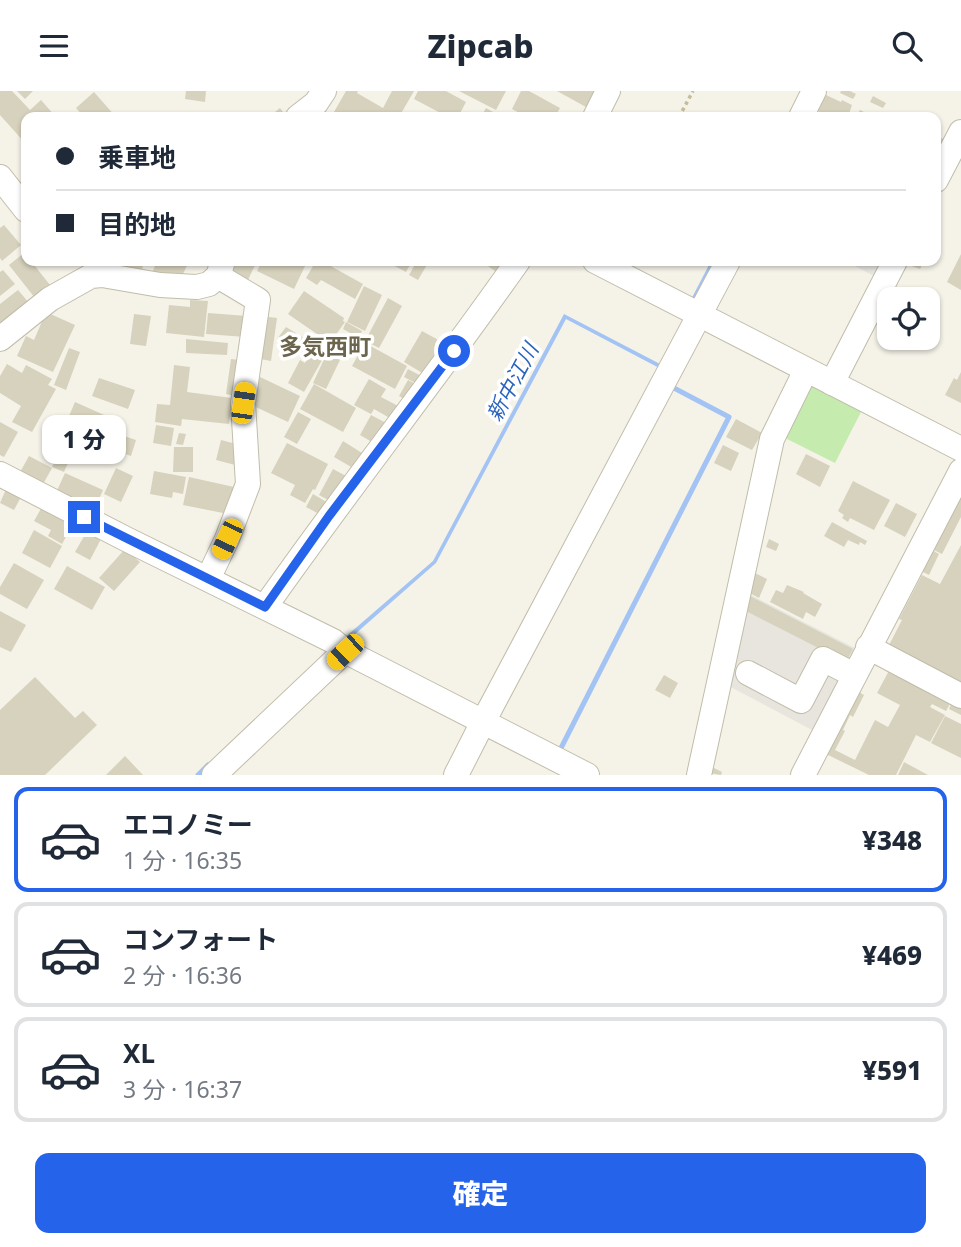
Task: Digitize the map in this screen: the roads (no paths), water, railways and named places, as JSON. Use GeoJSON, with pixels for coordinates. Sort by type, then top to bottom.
{"type":"FeatureCollection","features":[{"type":"Feature","properties":{"kind":"street"},"geometry":{"type":"LineString","coordinates":[[304,112],[316,103],[324,91]]}},
{"type":"Feature","properties":{"kind":"street"},"geometry":{"type":"LineString","coordinates":[[598,112],[608,91]]}},
{"type":"Feature","properties":{"kind":"street"},"geometry":{"type":"LineString","coordinates":[[804,112],[814,91]]}},
{"type":"Feature","properties":{"kind":"street"},"geometry":{"type":"LineString","coordinates":[[941,170],[961,132]]}},
{"type":"Feature","properties":{"kind":"street"},"geometry":{"type":"LineString","coordinates":[[0,177],[21,204]]}},
{"type":"Feature","properties":{"kind":"street"},"geometry":{"type":"LineString","coordinates":[[265,607],[515,266]]}},
{"type":"Feature","properties":{"kind":"street"},"geometry":{"type":"LineString","coordinates":[[605,266],[961,449]]}},
{"type":"Feature","properties":{"kind":"street"},"geometry":{"type":"LineString","coordinates":[[456,775],[694,311],[725,266]]}},
{"type":"Feature","properties":{"kind":"street"},"geometry":{"type":"LineString","coordinates":[[832,383],[892,266]]}},
{"type":"Feature","properties":{"kind":"street"},"geometry":{"type":"LineString","coordinates":[[0,339],[50,299],[81,268],[102,275],[160,285],[197,286],[209,284],[221,268],[258,300],[243,403],[248,484],[208,579]]}},
{"type":"Feature","properties":{"kind":"street"},"geometry":{"type":"LineString","coordinates":[[699,775],[772,439],[806,370]]}},
{"type":"Feature","properties":{"kind":"street"},"geometry":{"type":"LineString","coordinates":[[803,775],[961,471]]}},
{"type":"Feature","properties":{"kind":"street"},"geometry":{"type":"LineString","coordinates":[[0,474],[265,607],[333,642],[345,652],[587,775]]}},
{"type":"Feature","properties":{"kind":"street"},"geometry":{"type":"LineString","coordinates":[[868,647],[961,696]]}},
{"type":"Feature","properties":{"kind":"street"},"geometry":{"type":"LineString","coordinates":[[214,775],[345,652]]}},
{"type":"Feature","properties":{"kind":"street"},"geometry":{"type":"LineString","coordinates":[[748,673],[801,701],[823,659],[854,675]]}},
{"type":"Feature","properties":{"kind":"water"},"geometry":{"type":"Polygon","coordinates":[[[708,266],[718,266],[665,371],[566,319],[436,563],[346,642],[343,639],[433,561],[564,314],[662,365],[683,323],[683,315],[708,266]]]}},
{"type":"Feature","properties":{"kind":"waterway"},"geometry":{"type":"LineString","coordinates":[[560,750],[729,417],[672,387]]}},
{"type":"Feature","properties":{"kind":"waterway","name":"新中江川"},"geometry":{"type":"LineString","coordinates":[[198,775],[208,765]]}},
{"type":"Feature","properties":{"kind":"district","name":"多気西町"},"geometry":{"type":"Point","coordinates":[325,346]}}]}
